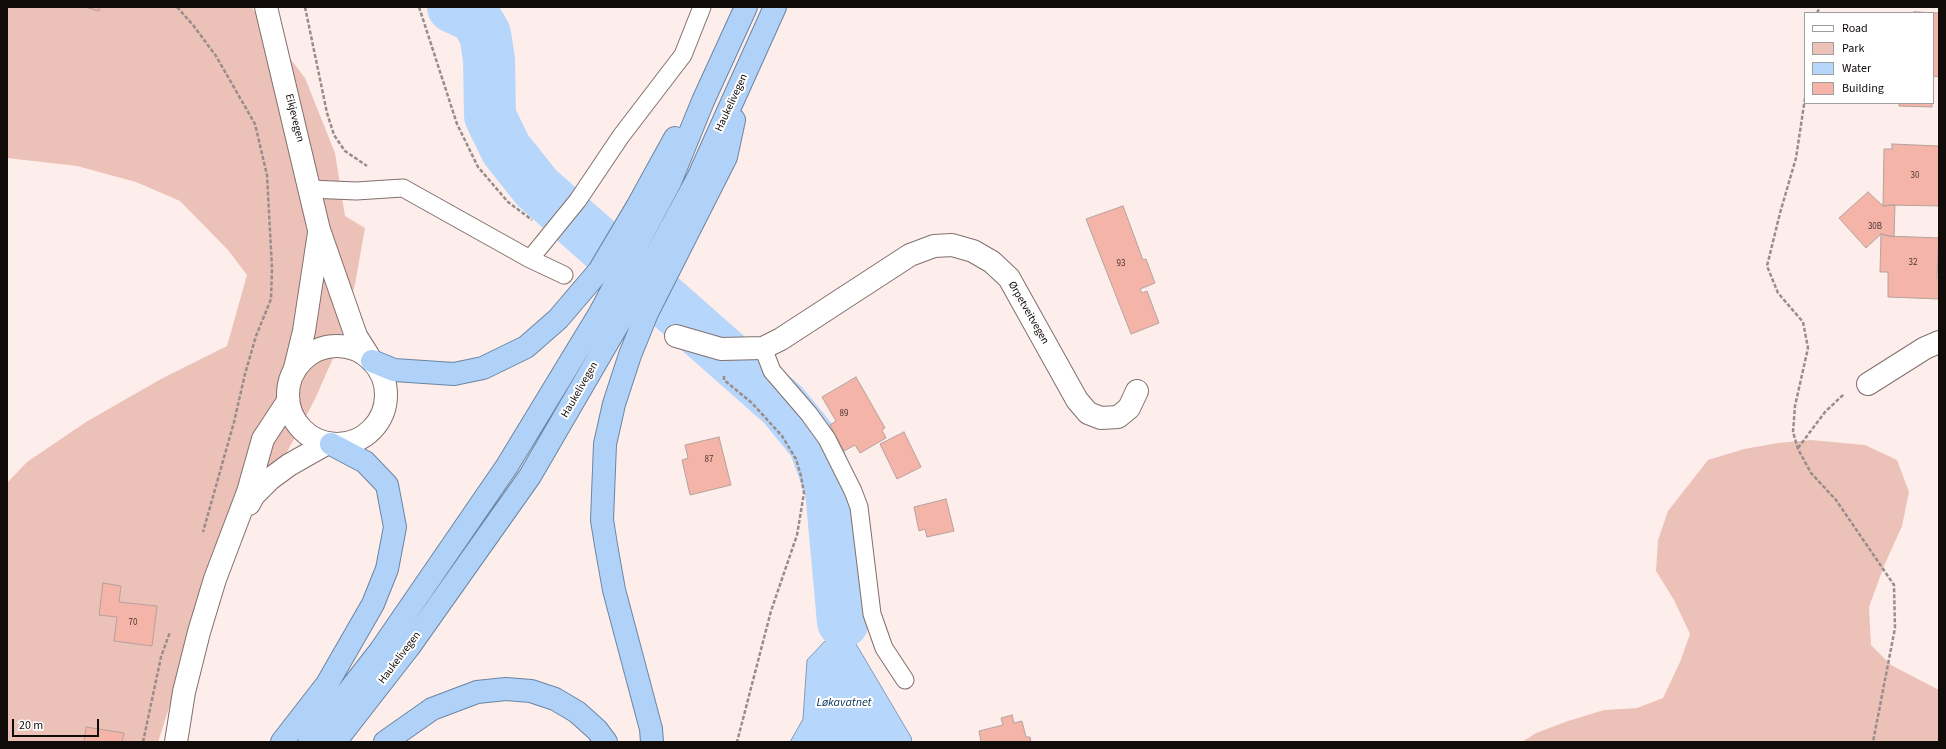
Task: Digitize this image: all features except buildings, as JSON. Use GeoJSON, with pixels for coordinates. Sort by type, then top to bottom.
{"type":"FeatureCollection","features":[{"type":"Feature","properties":{"kind":"highway","name":"Haukelivegen"},"geometry":{"type":"LineString","coordinates":[[309,742],[380,651],[507,466],[600,313],[670,182],[746,7]]}},
{"type":"Feature","properties":{"kind":"highway","name":"Haukelivegen"},"geometry":{"type":"LineString","coordinates":[[335,742],[409,647],[530,476],[620,321],[698,178],[775,7]]}},
{"type":"Feature","properties":{"kind":"highway"},"geometry":{"type":"LineString","coordinates":[[652,742],[651,729],[614,590],[602,520],[605,444],[614,404],[630,356],[651,307],[726,157],[742,80]]}},
{"type":"Feature","properties":{"kind":"highway"},"geometry":{"type":"LineString","coordinates":[[370,358],[394,370],[454,374],[483,368],[526,347],[558,319],[599,271],[638,207],[675,138],[704,101]]}},
{"type":"Feature","properties":{"kind":"highway"},"geometry":{"type":"LineString","coordinates":[[282,742],[327,684],[373,604],[387,569],[395,527],[387,485],[365,462],[328,444]]}},
{"type":"Feature","properties":{"kind":"highway"},"geometry":{"type":"LineString","coordinates":[[385,742],[432,709],[477,692],[506,689],[532,691],[555,699],[577,712],[598,730],[606,742]]}},
{"type":"Feature","properties":{"kind":"street","name":"Eikjevegen"},"geometry":{"type":"LineString","coordinates":[[266,7],[319,230],[356,336],[370,358]]}},
{"type":"Feature","properties":{"kind":"street","name":"Eikjevegen"},"geometry":{"type":"LineString","coordinates":[[295,368],[304,331],[319,230]]}},
{"type":"Feature","properties":{"kind":"street","name":"Ørpetveitvegen"},"geometry":{"type":"LineString","coordinates":[[676,336],[721,349],[763,348],[781,339],[910,255],[934,246],[952,245],[973,251],[992,262],[1009,278],[1077,400],[1088,413],[1101,418],[1118,417],[1128,408],[1137,391]]}},
{"type":"Feature","properties":{"kind":"street"},"geometry":{"type":"LineString","coordinates":[[1868,384],[1925,348],[1939,342]]}},
{"type":"Feature","properties":{"kind":"street"},"geometry":{"type":"LineString","coordinates":[[235,528],[254,495],[270,479],[289,465],[328,444],[348,443],[363,436],[376,425],[384,410],[386,393],[382,375],[370,358],[342,346],[322,348],[307,356],[295,368],[289,384],[288,401],[293,418],[302,430],[328,444]]}},
{"type":"Feature","properties":{"kind":"street"},"geometry":{"type":"LineString","coordinates":[[176,742],[184,692],[199,632],[255,471],[263,440],[288,401]]}},
{"type":"Feature","properties":{"kind":"lane"},"geometry":{"type":"LineString","coordinates":[[530,259],[578,200],[621,136],[683,55],[702,7]]}},
{"type":"Feature","properties":{"kind":"lane"},"geometry":{"type":"LineString","coordinates":[[310,189],[356,191],[403,188],[530,259],[564,275]]}},
{"type":"Feature","properties":{"kind":"lane"},"geometry":{"type":"LineString","coordinates":[[763,348],[772,371],[785,384],[827,439],[853,491],[859,507],[872,614],[884,648],[905,680]]}},
{"type":"Feature","properties":{"kind":"path"},"geometry":{"type":"LineString","coordinates":[[177,7],[193,24],[216,56],[255,124],[267,175],[272,268],[271,300],[256,336],[245,374],[234,422],[201,538]]}},
{"type":"Feature","properties":{"kind":"path"},"geometry":{"type":"LineString","coordinates":[[305,7],[327,114],[334,135],[345,151],[403,188]]}},
{"type":"Feature","properties":{"kind":"path"},"geometry":{"type":"LineString","coordinates":[[420,7],[457,124],[478,167],[508,202],[550,234]]}},
{"type":"Feature","properties":{"kind":"path"},"geometry":{"type":"LineString","coordinates":[[1804,104],[1796,158],[1767,266],[1778,293],[1803,322],[1808,348],[1795,406],[1793,432],[1798,449],[1811,473],[1836,500],[1894,585],[1895,628],[1873,742]]}},
{"type":"Feature","properties":{"kind":"path"},"geometry":{"type":"LineString","coordinates":[[721,349],[724,380],[752,403],[782,436],[796,459],[804,493],[797,535],[771,612],[737,742]]}},
{"type":"Feature","properties":{"kind":"path"},"geometry":{"type":"LineString","coordinates":[[1798,449],[1825,412],[1841,395],[1868,384]]}},
{"type":"Feature","properties":{"kind":"path"},"geometry":{"type":"LineString","coordinates":[[143,742],[161,657],[171,630]]}},
{"type":"Feature","properties":{"kind":"green space"},"geometry":{"type":"Polygon","coordinates":[[[7,7],[251,7],[305,78],[335,153],[345,216],[365,228],[355,284],[338,347],[315,399],[286,454],[245,523],[182,667],[158,742],[7,742],[7,483],[27,462],[86,422],[161,379],[227,346],[247,275],[228,250],[180,201],[136,182],[77,166],[7,158],[7,7]]]}},
{"type":"Feature","properties":{"kind":"green space"},"geometry":{"type":"Polygon","coordinates":[[[1811,440],[1865,445],[1897,460],[1909,492],[1902,526],[1884,566],[1869,607],[1871,645],[1891,665],[1939,690],[1939,742],[1522,742],[1536,733],[1568,721],[1604,710],[1637,708],[1663,698],[1680,662],[1690,634],[1674,600],[1656,571],[1658,540],[1668,511],[1708,460],[1744,449],[1778,443],[1811,440]]]}},
{"type":"Feature","properties":{"kind":"water","name":"Løkavatnet"},"geometry":{"type":"Polygon","coordinates":[[[843,622],[911,737],[912,742],[790,742],[803,719],[807,660],[843,622]]]}},
{"type":"Feature","properties":{"kind":"waterway"},"geometry":{"type":"LineString","coordinates":[[453,7],[475,17],[485,34],[489,59],[490,116],[506,149],[537,188],[783,405],[814,443],[831,490],[843,622]]}}]}
